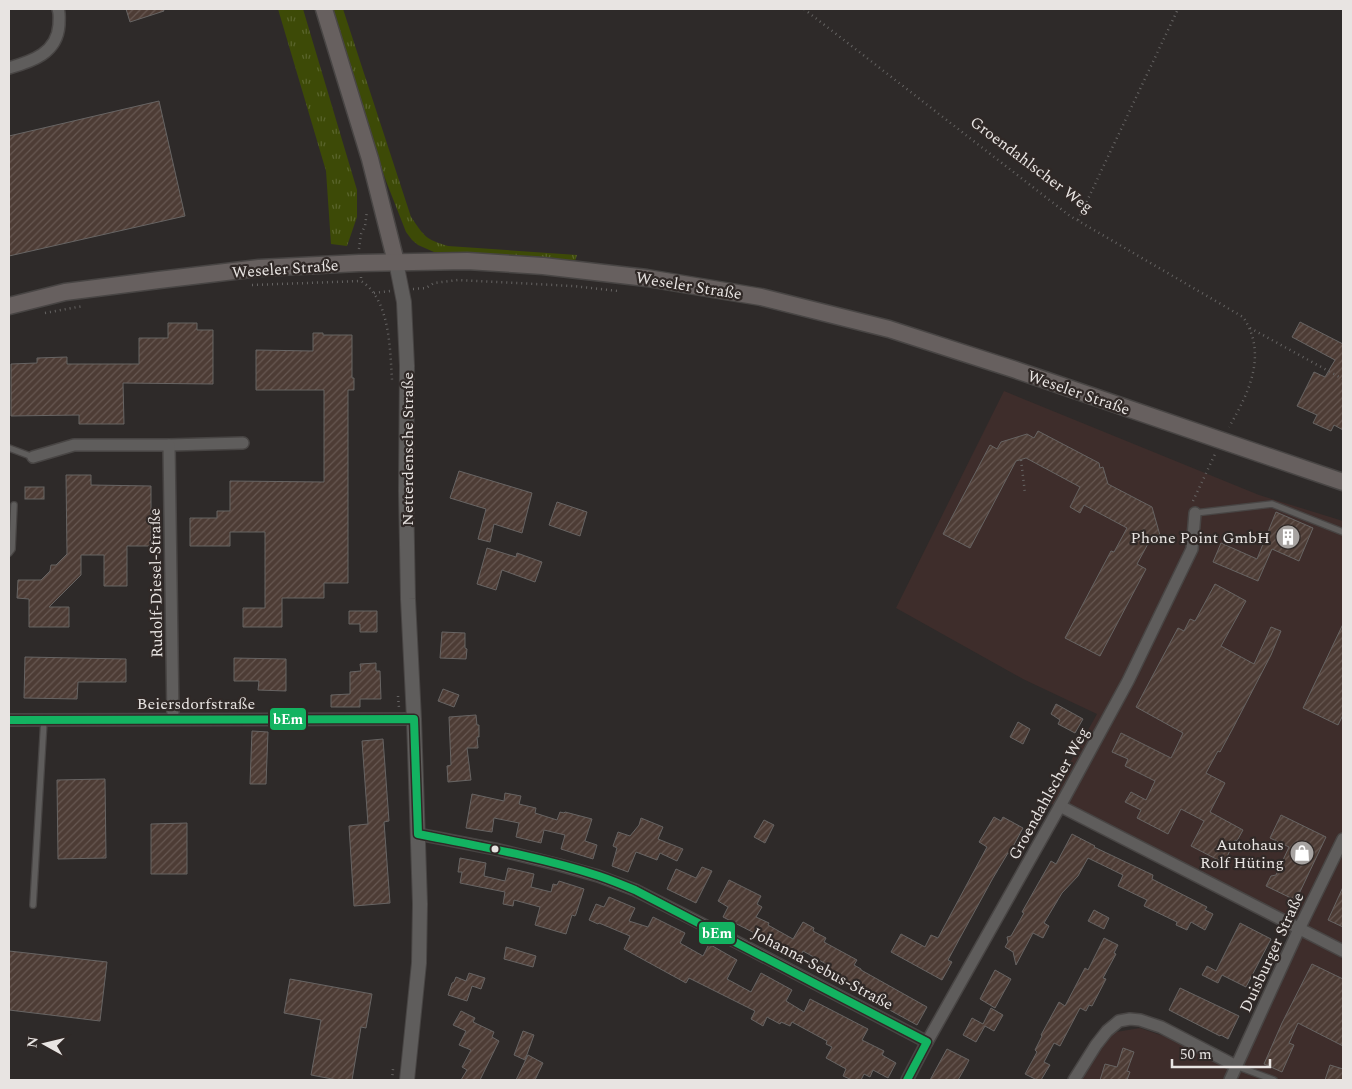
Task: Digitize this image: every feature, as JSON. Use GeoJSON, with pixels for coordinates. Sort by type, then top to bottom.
{"type":"FeatureCollection","features":[{"type":"Feature","properties":{"kind":"main road","name":"Netterdensche Straße"},"geometry":{"type":"LineString","coordinates":[[324,9],[370,159],[396,262]]}},
{"type":"Feature","properties":{"kind":"main road","name":"Weseler Straße"},"geometry":{"type":"LineString","coordinates":[[9,306],[66,292],[159,280],[259,268],[359,263],[467,261],[543,266],[647,278],[761,297],[890,329],[1026,374],[1219,446],[1343,482]]}},
{"type":"Feature","properties":{"kind":"street"},"geometry":{"type":"LineString","coordinates":[[9,68],[24,64],[48,51],[58,33],[60,12],[58,9]]}},
{"type":"Feature","properties":{"kind":"street","name":"Netterdensche Straße"},"geometry":{"type":"LineString","coordinates":[[396,262],[404,302],[407,366],[406,491],[408,599],[420,904],[419,963],[409,1079]]}},
{"type":"Feature","properties":{"kind":"street"},"geometry":{"type":"LineString","coordinates":[[32,457],[74,445],[243,444]]}},
{"type":"Feature","properties":{"kind":"street","name":"Rudolf-Diesel-Straße"},"geometry":{"type":"LineString","coordinates":[[169,445],[173,719]]}},
{"type":"Feature","properties":{"kind":"street","name":"Groendahlscher Weg"},"geometry":{"type":"LineString","coordinates":[[907,1080],[1128,682],[1192,549],[1195,513]]}},
{"type":"Feature","properties":{"kind":"street","name":"Beiersdorfstraße"},"geometry":{"type":"LineString","coordinates":[[9,720],[414,719]]}},
{"type":"Feature","properties":{"kind":"street"},"geometry":{"type":"LineString","coordinates":[[1060,806],[1343,951]]}},
{"type":"Feature","properties":{"kind":"street","name":"Johanna-Sebus-Straße"},"geometry":{"type":"LineString","coordinates":[[418,834],[559,864],[635,890],[928,1042]]}},
{"type":"Feature","properties":{"kind":"street","name":"Duisburger Straße"},"geometry":{"type":"LineString","coordinates":[[1230,1080],[1299,929],[1343,839]]}},
{"type":"Feature","properties":{"kind":"street"},"geometry":{"type":"LineString","coordinates":[[1074,1080],[1107,1031],[1119,1021],[1130,1019],[1140,1020],[1161,1027],[1236,1066]]}},
{"type":"Feature","properties":{"kind":"lane"},"geometry":{"type":"LineString","coordinates":[[9,448],[32,457]]}},
{"type":"Feature","properties":{"kind":"lane"},"geometry":{"type":"LineString","coordinates":[[1195,513],[1272,504],[1343,532]]}},
{"type":"Feature","properties":{"kind":"lane"},"geometry":{"type":"LineString","coordinates":[[9,553],[12,549],[14,505]]}},
{"type":"Feature","properties":{"kind":"lane"},"geometry":{"type":"LineString","coordinates":[[33,905],[44,720]]}},
{"type":"Feature","properties":{"kind":"lane"},"geometry":{"type":"LineString","coordinates":[[1236,1066],[1274,1080]]}},
{"type":"Feature","properties":{"kind":"path","name":"Groendahlscher Weg"},"geometry":{"type":"LineString","coordinates":[[804,9],[1070,216],[1243,317],[1250,328],[1343,379]]}},
{"type":"Feature","properties":{"kind":"path"},"geometry":{"type":"LineString","coordinates":[[1078,220],[1178,9]]}},
{"type":"Feature","properties":{"kind":"path"},"geometry":{"type":"LineString","coordinates":[[361,281],[359,263],[361,234],[367,219],[367,207]]}},
{"type":"Feature","properties":{"kind":"path"},"geometry":{"type":"LineString","coordinates":[[243,285],[361,281],[374,293],[426,288],[434,283],[458,280],[573,286],[620,291]]}},
{"type":"Feature","properties":{"kind":"path"},"geometry":{"type":"LineString","coordinates":[[45,313],[90,304]]}},
{"type":"Feature","properties":{"kind":"path"},"geometry":{"type":"LineString","coordinates":[[1195,513],[1193,502],[1219,446],[1244,401],[1253,376],[1255,357],[1250,328]]}},
{"type":"Feature","properties":{"kind":"path"},"geometry":{"type":"LineString","coordinates":[[1021,460],[1025,493]]}},
{"type":"Feature","properties":{"kind":"path"},"geometry":{"type":"LineString","coordinates":[[392,1080],[393,1069]]}},
{"type":"Feature","properties":{"kind":"shaded area"},"geometry":{"type":"Polygon","coordinates":[[[1004,391],[1259,495],[1343,521],[1343,1080],[1081,1080],[1110,1033],[1140,1028],[1234,1060],[1293,927],[1048,802],[1097,714],[1023,679],[896,608],[1004,391]]]}},
{"type":"Feature","properties":{"kind":"green space"},"geometry":{"type":"Polygon","coordinates":[[[278,9],[303,9],[357,190],[357,217],[347,246],[331,244],[326,171],[278,9]]]}},
{"type":"Feature","properties":{"kind":"green space"},"geometry":{"type":"Polygon","coordinates":[[[331,9],[343,9],[411,217],[423,233],[430,239],[448,246],[577,255],[575,261],[434,252],[418,245],[412,240],[406,232],[362,114],[347,57],[331,9]]]}},
{"type":"Feature","properties":{"kind":"building"},"geometry":{"type":"Polygon","coordinates":[[[126,9],[163,9],[164,11],[130,22],[126,9]]]}},
{"type":"Feature","properties":{"kind":"building"},"geometry":{"type":"Polygon","coordinates":[[[159,101],[185,216],[9,256],[9,136],[159,101]]]}},
{"type":"Feature","properties":{"kind":"building"},"geometry":{"type":"Polygon","coordinates":[[[1300,322],[1343,344],[1343,430],[1334,425],[1331,431],[1313,423],[1317,415],[1297,406],[1314,372],[1325,377],[1335,360],[1292,337],[1300,322]]]}},
{"type":"Feature","properties":{"kind":"building"},"geometry":{"type":"Polygon","coordinates":[[[168,323],[197,323],[197,330],[213,330],[213,384],[123,383],[124,424],[79,424],[79,415],[11,416],[11,364],[37,363],[37,358],[67,357],[67,364],[139,364],[139,338],[168,338],[168,323]]]}},
{"type":"Feature","properties":{"kind":"building"},"geometry":{"type":"Polygon","coordinates":[[[313,333],[352,335],[352,378],[354,378],[354,390],[348,390],[348,583],[324,583],[324,598],[282,598],[282,627],[243,627],[243,608],[265,608],[265,532],[230,532],[230,546],[190,546],[190,518],[217,518],[217,511],[230,511],[230,481],[324,482],[324,390],[256,390],[256,350],[313,351],[313,333]]]}},
{"type":"Feature","properties":{"kind":"building"},"geometry":{"type":"Polygon","coordinates":[[[1038,431],[1099,463],[1100,468],[1103,467],[1108,484],[1152,507],[1161,539],[1154,536],[1152,541],[1150,540],[1137,564],[1146,569],[1100,656],[1065,638],[1111,551],[1114,552],[1127,528],[1084,505],[1080,513],[1070,507],[1080,487],[1026,458],[1016,461],[970,548],[943,534],[990,445],[997,449],[1001,442],[1027,434],[1034,438],[1038,431]]]}},
{"type":"Feature","properties":{"kind":"building"},"geometry":{"type":"Polygon","coordinates":[[[459,471],[532,493],[522,533],[494,524],[490,542],[478,539],[486,509],[450,498],[459,471]]]}},
{"type":"Feature","properties":{"kind":"building"},"geometry":{"type":"Polygon","coordinates":[[[66,475],[91,475],[91,485],[151,486],[151,546],[127,546],[127,586],[104,586],[104,555],[81,555],[81,575],[49,607],[69,607],[69,627],[29,627],[29,599],[17,598],[18,580],[41,580],[50,571],[51,565],[56,565],[67,554],[66,475]]]}},
{"type":"Feature","properties":{"kind":"building"},"geometry":{"type":"Polygon","coordinates":[[[25,487],[44,487],[44,499],[25,499],[25,487]]]}},
{"type":"Feature","properties":{"kind":"building"},"geometry":{"type":"Polygon","coordinates":[[[557,502],[587,512],[580,536],[549,525],[557,502]]]}},
{"type":"Feature","properties":{"kind":"building"},"geometry":{"type":"Polygon","coordinates":[[[1276,512],[1313,528],[1299,561],[1272,549],[1258,581],[1213,562],[1221,543],[1257,559],[1276,512]]]}},
{"type":"Feature","properties":{"kind":"building"},"geometry":{"type":"Polygon","coordinates":[[[487,548],[516,557],[517,553],[542,562],[535,582],[502,570],[496,590],[477,584],[487,548]]]}},
{"type":"Feature","properties":{"kind":"building"},"geometry":{"type":"Polygon","coordinates":[[[1215,584],[1246,601],[1221,646],[1254,664],[1271,627],[1281,631],[1271,655],[1232,730],[1206,773],[1225,783],[1210,812],[1243,830],[1237,841],[1235,840],[1224,863],[1191,846],[1204,821],[1181,809],[1168,834],[1137,818],[1141,810],[1125,802],[1131,792],[1146,800],[1155,781],[1125,766],[1128,759],[1112,752],[1121,733],[1171,758],[1183,733],[1136,707],[1178,628],[1184,631],[1190,619],[1195,621],[1215,584]]]}},
{"type":"Feature","properties":{"kind":"building"},"geometry":{"type":"Polygon","coordinates":[[[349,611],[377,611],[377,632],[360,632],[360,624],[349,624],[349,611]]]}},
{"type":"Feature","properties":{"kind":"building"},"geometry":{"type":"Polygon","coordinates":[[[1343,624],[1343,715],[1338,725],[1303,708],[1343,624]]]}},
{"type":"Feature","properties":{"kind":"building"},"geometry":{"type":"Polygon","coordinates":[[[442,632],[465,633],[466,659],[440,658],[442,632]]]}},
{"type":"Feature","properties":{"kind":"building"},"geometry":{"type":"Polygon","coordinates":[[[25,657],[126,659],[126,682],[78,682],[77,699],[24,698],[25,657]]]}},
{"type":"Feature","properties":{"kind":"building"},"geometry":{"type":"Polygon","coordinates":[[[234,658],[286,659],[286,691],[258,690],[259,681],[234,681],[234,658]]]}},
{"type":"Feature","properties":{"kind":"building"},"geometry":{"type":"Polygon","coordinates":[[[376,663],[376,671],[380,671],[381,699],[360,699],[360,707],[331,707],[331,695],[350,694],[350,672],[361,671],[360,664],[376,663]]]}},
{"type":"Feature","properties":{"kind":"building"},"geometry":{"type":"Polygon","coordinates":[[[443,689],[459,695],[454,707],[438,701],[443,689]]]}},
{"type":"Feature","properties":{"kind":"building"},"geometry":{"type":"Polygon","coordinates":[[[1056,704],[1083,719],[1075,733],[1058,724],[1060,720],[1051,714],[1056,704]]]}},
{"type":"Feature","properties":{"kind":"building"},"geometry":{"type":"Polygon","coordinates":[[[476,715],[477,725],[479,725],[478,748],[467,748],[471,780],[448,782],[447,766],[451,765],[449,717],[476,715]]]}},
{"type":"Feature","properties":{"kind":"building"},"geometry":{"type":"Polygon","coordinates":[[[1018,722],[1030,729],[1023,744],[1010,737],[1018,722]]]}},
{"type":"Feature","properties":{"kind":"building"},"geometry":{"type":"Polygon","coordinates":[[[252,731],[268,732],[266,784],[250,784],[252,731]]]}},
{"type":"Feature","properties":{"kind":"building"},"geometry":{"type":"Polygon","coordinates":[[[383,739],[389,821],[384,822],[390,903],[354,906],[349,826],[368,824],[362,741],[383,739]]]}},
{"type":"Feature","properties":{"kind":"building"},"geometry":{"type":"Polygon","coordinates":[[[105,779],[106,858],[58,859],[57,780],[105,779]]]}},
{"type":"Feature","properties":{"kind":"building"},"geometry":{"type":"Polygon","coordinates":[[[505,793],[521,796],[519,804],[536,808],[535,813],[557,820],[560,812],[592,819],[585,841],[597,845],[593,859],[561,849],[565,835],[544,830],[541,843],[516,837],[519,823],[494,818],[492,832],[466,828],[472,794],[504,801],[505,793]]]}},
{"type":"Feature","properties":{"kind":"building","name":"Autohaus Rolf Hüting"},"geometry":{"type":"Polygon","coordinates":[[[1281,815],[1326,837],[1297,898],[1293,899],[1266,886],[1271,876],[1276,875],[1289,847],[1270,838],[1281,815]]]}},
{"type":"Feature","properties":{"kind":"building"},"geometry":{"type":"Polygon","coordinates":[[[994,817],[1001,821],[1003,817],[1023,828],[948,960],[952,962],[942,980],[891,952],[901,934],[925,947],[931,935],[938,938],[987,847],[979,842],[994,817]]]}},
{"type":"Feature","properties":{"kind":"building"},"geometry":{"type":"Polygon","coordinates":[[[641,818],[663,827],[658,839],[683,849],[677,861],[660,853],[657,860],[636,852],[628,872],[612,866],[617,848],[613,846],[618,832],[630,836],[639,825],[641,818]]]}},
{"type":"Feature","properties":{"kind":"building"},"geometry":{"type":"Polygon","coordinates":[[[764,820],[774,825],[765,843],[754,837],[764,820]]]}},
{"type":"Feature","properties":{"kind":"building"},"geometry":{"type":"Polygon","coordinates":[[[187,823],[187,874],[151,874],[151,824],[187,823]]]}},
{"type":"Feature","properties":{"kind":"building"},"geometry":{"type":"Polygon","coordinates":[[[1072,834],[1094,847],[1153,875],[1152,879],[1207,907],[1205,910],[1213,914],[1205,930],[1191,922],[1187,930],[1176,925],[1177,922],[1144,906],[1147,900],[1118,886],[1123,875],[1088,858],[1078,876],[1062,893],[1044,923],[1049,926],[1043,938],[1033,933],[1016,965],[1013,952],[1005,947],[1008,942],[1007,937],[1011,936],[1024,913],[1022,912],[1051,861],[1056,864],[1072,834]]]}},
{"type":"Feature","properties":{"kind":"building"},"geometry":{"type":"Polygon","coordinates":[[[460,858],[486,863],[484,876],[505,881],[508,868],[534,874],[531,887],[551,892],[553,884],[557,885],[559,881],[584,889],[576,914],[575,916],[572,915],[566,934],[535,925],[540,907],[514,900],[513,906],[503,904],[505,892],[460,883],[462,872],[458,872],[460,858]]]}},
{"type":"Feature","properties":{"kind":"building"},"geometry":{"type":"Polygon","coordinates":[[[702,867],[712,871],[696,903],[667,889],[676,869],[696,878],[702,867]]]}},
{"type":"Feature","properties":{"kind":"building"},"geometry":{"type":"Polygon","coordinates":[[[729,880],[761,896],[757,904],[762,907],[756,917],[769,923],[768,925],[793,939],[803,922],[814,928],[813,931],[826,938],[824,942],[857,960],[854,965],[861,970],[927,1007],[917,1025],[866,997],[868,994],[824,972],[828,965],[803,951],[799,958],[723,917],[728,907],[718,901],[729,880]]]}},
{"type":"Feature","properties":{"kind":"building"},"geometry":{"type":"Polygon","coordinates":[[[1343,887],[1343,927],[1328,920],[1343,887]]]}},
{"type":"Feature","properties":{"kind":"building"},"geometry":{"type":"Polygon","coordinates":[[[609,897],[635,908],[629,921],[648,927],[653,917],[685,933],[680,943],[703,956],[709,944],[737,960],[727,979],[751,992],[761,973],[792,990],[786,1001],[804,1012],[810,999],[868,1029],[862,1040],[884,1051],[882,1055],[896,1063],[888,1078],[873,1070],[870,1077],[864,1074],[861,1080],[852,1080],[843,1076],[846,1069],[826,1058],[832,1047],[826,1044],[827,1041],[792,1022],[790,1026],[781,1022],[780,1024],[767,1017],[763,1026],[751,1019],[755,1011],[689,978],[686,983],[624,949],[630,936],[589,920],[596,904],[604,907],[609,897]]]}},
{"type":"Feature","properties":{"kind":"building"},"geometry":{"type":"Polygon","coordinates":[[[1094,910],[1109,918],[1104,929],[1088,921],[1094,910]]]}},
{"type":"Feature","properties":{"kind":"building"},"geometry":{"type":"Polygon","coordinates":[[[1240,923],[1271,939],[1246,987],[1222,975],[1218,983],[1202,975],[1207,966],[1216,971],[1240,923]]]}},
{"type":"Feature","properties":{"kind":"building"},"geometry":{"type":"Polygon","coordinates":[[[1104,938],[1118,945],[1114,953],[1116,954],[1103,978],[1106,979],[1092,1006],[1089,1005],[1086,1011],[1080,1008],[1060,1046],[1054,1043],[1044,1062],[1050,1065],[1041,1080],[1025,1074],[1037,1052],[1035,1050],[1041,1035],[1059,1002],[1065,1006],[1085,968],[1088,970],[1104,938]]]}},
{"type":"Feature","properties":{"kind":"building"},"geometry":{"type":"Polygon","coordinates":[[[506,947],[536,956],[533,967],[504,959],[506,947]]]}},
{"type":"Feature","properties":{"kind":"building"},"geometry":{"type":"Polygon","coordinates":[[[9,951],[107,962],[100,1021],[9,1010],[9,951]]]}},
{"type":"Feature","properties":{"kind":"building"},"geometry":{"type":"Polygon","coordinates":[[[1312,964],[1343,979],[1343,1046],[1298,1023],[1289,1043],[1294,1045],[1282,1072],[1264,1064],[1282,1023],[1312,964]]]}},
{"type":"Feature","properties":{"kind":"building"},"geometry":{"type":"Polygon","coordinates":[[[995,970],[1011,979],[995,1008],[980,999],[995,970]]]}},
{"type":"Feature","properties":{"kind":"building"},"geometry":{"type":"Polygon","coordinates":[[[469,973],[485,978],[481,989],[472,986],[467,1001],[448,995],[456,977],[466,981],[469,973]]]}},
{"type":"Feature","properties":{"kind":"building"},"geometry":{"type":"Polygon","coordinates":[[[290,979],[372,994],[366,1028],[361,1027],[352,1080],[338,1080],[311,1075],[321,1020],[284,1013],[290,979]]]}},
{"type":"Feature","properties":{"kind":"building"},"geometry":{"type":"Polygon","coordinates":[[[1180,988],[1239,1016],[1228,1039],[1169,1010],[1180,988]]]}},
{"type":"Feature","properties":{"kind":"building"},"geometry":{"type":"Polygon","coordinates":[[[991,1008],[1003,1015],[994,1031],[985,1026],[976,1042],[963,1035],[972,1018],[983,1024],[991,1008]]]}},
{"type":"Feature","properties":{"kind":"building"},"geometry":{"type":"Polygon","coordinates":[[[461,1011],[475,1018],[473,1022],[494,1032],[492,1037],[499,1041],[480,1080],[461,1080],[467,1070],[462,1067],[471,1050],[459,1045],[466,1031],[453,1025],[461,1011]]]}},
{"type":"Feature","properties":{"kind":"building"},"geometry":{"type":"Polygon","coordinates":[[[523,1031],[534,1035],[525,1060],[514,1055],[523,1031]]]}},
{"type":"Feature","properties":{"kind":"building"},"geometry":{"type":"Polygon","coordinates":[[[1123,1048],[1134,1052],[1127,1071],[1130,1072],[1127,1080],[1100,1080],[1105,1064],[1117,1067],[1123,1048]]]}},
{"type":"Feature","properties":{"kind":"building"},"geometry":{"type":"Polygon","coordinates":[[[947,1049],[969,1060],[966,1066],[958,1080],[930,1080],[947,1049]]]}},
{"type":"Feature","properties":{"kind":"building"},"geometry":{"type":"Polygon","coordinates":[[[528,1055],[543,1063],[535,1080],[516,1080],[528,1055]]]}},
{"type":"Feature","properties":{"kind":"building"},"geometry":{"type":"Polygon","coordinates":[[[1330,1065],[1343,1069],[1343,1080],[1325,1080],[1330,1065]]]}},
{"type":"Feature","properties":{"kind":"transit line","name":"bEm"},"geometry":{"type":"LineString","coordinates":[[9,720],[414,719],[418,834],[555,863],[599,876],[635,890],[927,1042],[907,1080]]}},
{"type":"Feature","properties":{"kind":"place","name":"Phone Point GmbH"},"geometry":{"type":"Point","coordinates":[1288,537]}},
{"type":"Feature","properties":{"kind":"place","name":"Autohaus Rolf Hüting"},"geometry":{"type":"Point","coordinates":[1302,853]}}]}
